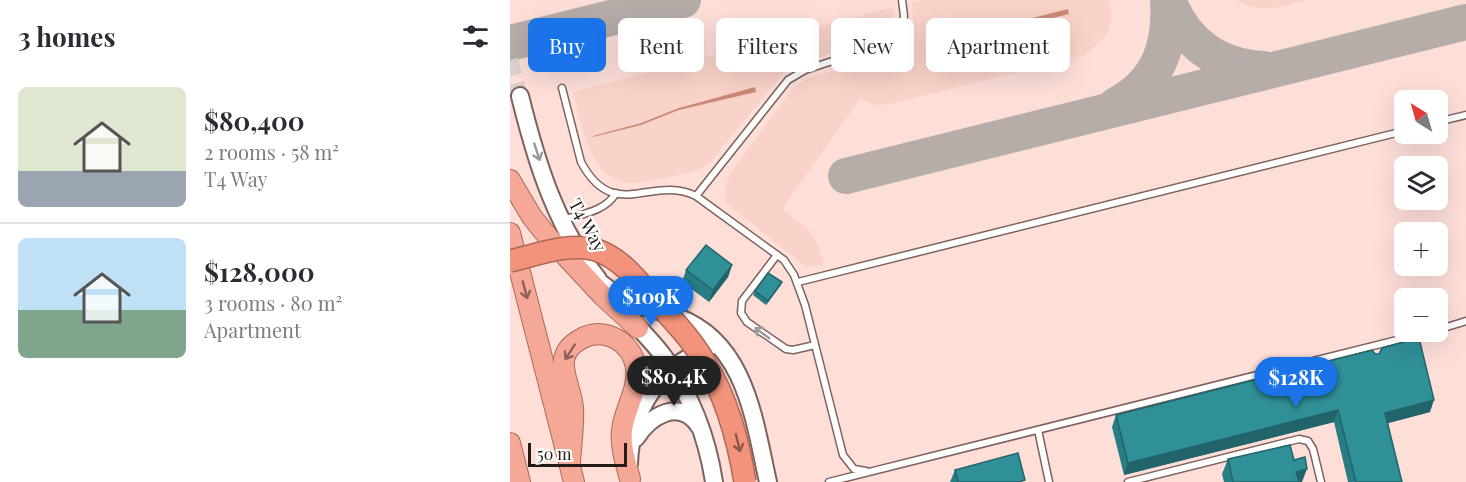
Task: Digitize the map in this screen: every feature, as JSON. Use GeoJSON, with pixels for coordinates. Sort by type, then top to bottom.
{"type":"FeatureCollection","features":[{"type":"Feature","properties":{"kind":"highway"},"geometry":{"type":"LineString","coordinates":[[510,180],[532,217],[548,237],[603,296],[638,328]]}},
{"type":"Feature","properties":{"kind":"highway"},"geometry":{"type":"LineString","coordinates":[[510,233],[572,472]]}},
{"type":"Feature","properties":{"kind":"highway"},"geometry":{"type":"LineString","coordinates":[[510,261],[576,248],[605,254],[630,272],[682,330],[704,360],[728,410],[740,452],[745,482]]}},
{"type":"Feature","properties":{"kind":"highway"},"geometry":{"type":"LineString","coordinates":[[572,472],[573,407],[565,374],[564,358],[580,339],[598,334],[607,335],[616,339],[630,351],[636,370],[621,438],[631,481]]}},
{"type":"Feature","properties":{"kind":"highway"},"geometry":{"type":"LineString","coordinates":[[510,443],[520,482]]}},
{"type":"Feature","properties":{"kind":"main road","name":"T4 Way"},"geometry":{"type":"LineString","coordinates":[[520,96],[550,196],[560,220],[577,251],[663,356],[694,407],[707,447],[714,482]]}},
{"type":"Feature","properties":{"kind":"main road"},"geometry":{"type":"LineString","coordinates":[[602,284],[627,302],[678,317],[695,325],[721,347],[734,362],[747,394],[768,482]]}},
{"type":"Feature","properties":{"kind":"main road"},"geometry":{"type":"LineString","coordinates":[[631,481],[630,453],[636,423],[656,383],[671,369],[706,348],[713,345],[721,347]]}},
{"type":"Feature","properties":{"kind":"main road"},"geometry":{"type":"LineString","coordinates":[[630,453],[636,438],[649,421],[666,412],[686,414],[696,422],[702,432]]}},
{"type":"Feature","properties":{"kind":"lane"},"geometry":{"type":"LineString","coordinates":[[696,196],[788,80],[805,70],[890,42],[902,27],[904,16],[902,0]]}},
{"type":"Feature","properties":{"kind":"lane"},"geometry":{"type":"LineString","coordinates":[[562,88],[581,162],[600,186],[631,196],[670,188],[696,196],[777,255],[790,268],[798,282],[843,455],[854,469],[873,471]]}},
{"type":"Feature","properties":{"kind":"lane"},"geometry":{"type":"LineString","coordinates":[[1448,119],[1466,115]]}},
{"type":"Feature","properties":{"kind":"lane"},"geometry":{"type":"LineString","coordinates":[[798,282],[1394,133]]}},
{"type":"Feature","properties":{"kind":"lane"},"geometry":{"type":"LineString","coordinates":[[560,220],[600,209],[610,202],[616,193]]}},
{"type":"Feature","properties":{"kind":"lane"},"geometry":{"type":"LineString","coordinates":[[777,255],[742,301],[741,313],[747,322],[779,346],[793,350],[815,345]]}},
{"type":"Feature","properties":{"kind":"lane"},"geometry":{"type":"LineString","coordinates":[[1448,328],[1466,321]]}},
{"type":"Feature","properties":{"kind":"lane"},"geometry":{"type":"LineString","coordinates":[[1451,327],[1466,328]]}},
{"type":"Feature","properties":{"kind":"lane"},"geometry":{"type":"LineString","coordinates":[[829,482],[1394,340]]}},
{"type":"Feature","properties":{"kind":"lane"},"geometry":{"type":"LineString","coordinates":[[1370,345],[1371,353]]}},
{"type":"Feature","properties":{"kind":"lane"},"geometry":{"type":"LineString","coordinates":[[1038,430],[1049,482]]}},
{"type":"Feature","properties":{"kind":"lane"},"geometry":{"type":"LineString","coordinates":[[1128,482],[1299,439],[1308,441],[1313,449],[1321,482]]}},
{"type":"Feature","properties":{"kind":"shaded area"},"geometry":{"type":"Polygon","coordinates":[[[510,0],[1466,0],[1466,482],[510,482],[510,0]]]}},
{"type":"Feature","properties":{"kind":"shaded area"},"geometry":{"type":"Polygon","coordinates":[[[921,0],[1109,0],[1111,10],[1110,25],[1098,44],[1084,55],[1070,59],[1070,18],[1052,18],[1069,14],[1068,9],[1031,18],[926,18],[926,72],[1017,72],[890,104],[875,105],[860,99],[782,209],[810,232],[817,244],[824,264],[813,267],[805,266],[726,203],[725,190],[729,178],[733,169],[798,84],[831,72],[914,72],[912,2],[921,0]]]}},
{"type":"Feature","properties":{"kind":"shaded area"},"geometry":{"type":"Polygon","coordinates":[[[1236,0],[1306,0],[1279,7],[1262,8],[1245,5],[1236,0]]]}},
{"type":"Feature","properties":{"kind":"shaded area"},"geometry":{"type":"Polygon","coordinates":[[[893,7],[893,18],[852,18],[893,7]]]}},
{"type":"Feature","properties":{"kind":"shaded area"},"geometry":{"type":"Polygon","coordinates":[[[1068,9],[1069,14],[1053,18],[1032,18],[1068,9]]]}},
{"type":"Feature","properties":{"kind":"shaded area"},"geometry":{"type":"Polygon","coordinates":[[[831,23],[831,54],[819,57],[819,27],[831,23]]]}},
{"type":"Feature","properties":{"kind":"shaded area"},"geometry":{"type":"Polygon","coordinates":[[[716,54],[716,72],[784,72],[712,160],[702,168],[690,172],[632,183],[617,180],[596,162],[584,134],[573,92],[648,72],[704,72],[704,57],[716,54]],[[754,87],[593,136],[641,125],[679,110],[754,87]]]}},
{"type":"Feature","properties":{"kind":"shaded area"},"geometry":{"type":"Polygon","coordinates":[[[755,87],[756,92],[679,110],[641,125],[593,137],[641,123],[679,108],[755,87]]]}},
{"type":"Feature","properties":{"kind":"building"},"geometry":{"type":"Polygon","coordinates":[[[706,245],[732,265],[713,290],[686,270],[706,245]]]}},
{"type":"Feature","properties":{"kind":"building"},"geometry":{"type":"Polygon","coordinates":[[[768,273],[782,282],[768,301],[755,291],[768,273]]]}},
{"type":"Feature","properties":{"kind":"building"},"geometry":{"type":"Polygon","coordinates":[[[1404,342],[1420,342],[1434,400],[1385,413],[1402,482],[1356,482],[1338,410],[1128,463],[1116,415],[1372,350],[1375,354],[1379,354],[1382,348],[1404,342]]]}},
{"type":"Feature","properties":{"kind":"building"},"geometry":{"type":"Polygon","coordinates":[[[1290,445],[1294,460],[1305,457],[1307,469],[1296,472],[1299,482],[1233,482],[1228,459],[1290,445]]]}},
{"type":"Feature","properties":{"kind":"building"},"geometry":{"type":"Polygon","coordinates":[[[1018,453],[1025,480],[958,482],[955,470],[1018,453]]]}},
{"type":"Feature","properties":{"kind":"taxiway"},"geometry":{"type":"LineString","coordinates":[[510,43],[683,0]]}},
{"type":"Feature","properties":{"kind":"taxiway"},"geometry":{"type":"LineString","coordinates":[[1168,0],[1183,28],[1204,50],[1231,63],[1263,69]]}},
{"type":"Feature","properties":{"kind":"taxiway"},"geometry":{"type":"LineString","coordinates":[[1116,105],[1143,86],[1159,61],[1167,32],[1168,0]]}},
{"type":"Feature","properties":{"kind":"taxiway"},"geometry":{"type":"LineString","coordinates":[[846,176],[1466,22]]}},
{"type":"Feature","properties":{"kind":"tunnel"},"geometry":{"type":"LineString","coordinates":[[510,60],[520,96]]}}]}
